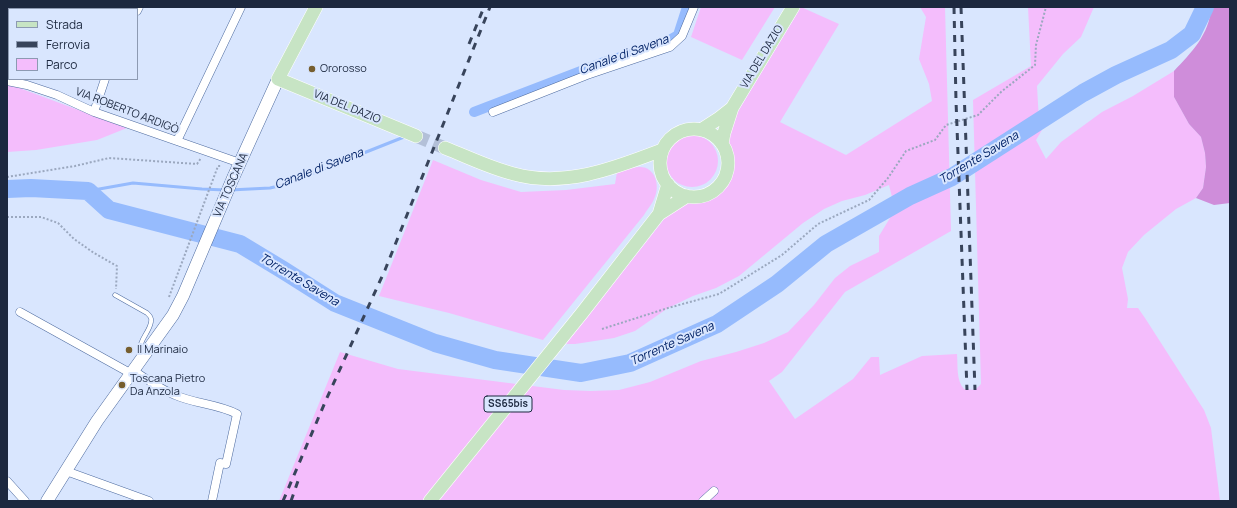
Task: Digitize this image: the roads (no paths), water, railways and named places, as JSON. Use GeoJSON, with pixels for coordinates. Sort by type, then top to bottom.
{"type":"FeatureCollection","features":[{"type":"Feature","properties":{"kind":"main road","name":"VIA DEL DAZIO"},"geometry":{"type":"LineString","coordinates":[[722,144],[732,108],[793,7]]}},
{"type":"Feature","properties":{"kind":"main road","name":"VIA TOSCANA"},"geometry":{"type":"LineString","coordinates":[[47,501],[96,421],[173,315],[183,296],[233,178],[278,79],[315,8]]}},
{"type":"Feature","properties":{"kind":"main road","name":"VIA DEL DAZIO"},"geometry":{"type":"LineString","coordinates":[[278,79],[416,136]]}},
{"type":"Feature","properties":{"kind":"main road","name":"VIA DEL DAZIO"},"geometry":{"type":"LineString","coordinates":[[446,148],[515,174],[548,178],[584,176],[630,163],[662,150],[671,137],[685,130],[701,130],[732,108]]}},
{"type":"Feature","properties":{"kind":"main road"},"geometry":{"type":"LineString","coordinates":[[662,150],[660,161],[661,171],[668,184],[677,192],[687,196],[707,194],[715,189],[722,181],[728,163],[722,144],[713,135],[701,130]]}},
{"type":"Feature","properties":{"kind":"main road","name":"VIA DEL DAZIO"},"geometry":{"type":"LineString","coordinates":[[630,163],[650,166],[661,171]]}},
{"type":"Feature","properties":{"kind":"main road","name":"SS65bis"},"geometry":{"type":"LineString","coordinates":[[659,214],[668,184]]}},
{"type":"Feature","properties":{"kind":"main road","name":"SS65bis"},"geometry":{"type":"LineString","coordinates":[[432,498],[582,313],[659,214],[687,196]]}},
{"type":"Feature","properties":{"kind":"street"},"geometry":{"type":"LineString","coordinates":[[177,141],[241,7]]}},
{"type":"Feature","properties":{"kind":"street"},"geometry":{"type":"LineString","coordinates":[[492,112],[587,75],[670,47],[682,36],[694,7]]}},
{"type":"Feature","properties":{"kind":"street"},"geometry":{"type":"LineString","coordinates":[[94,112],[105,80]]}},
{"type":"Feature","properties":{"kind":"street","name":"VIA ROBERTO ARDIGÒ"},"geometry":{"type":"LineString","coordinates":[[7,81],[27,85],[57,95],[94,112],[240,164]]}},
{"type":"Feature","properties":{"kind":"street"},"geometry":{"type":"LineString","coordinates":[[20,312],[176,396],[227,409],[237,414],[226,464],[220,463],[219,465],[212,501]]}},
{"type":"Feature","properties":{"kind":"street"},"geometry":{"type":"LineString","coordinates":[[66,471],[149,501]]}},
{"type":"Feature","properties":{"kind":"street"},"geometry":{"type":"LineString","coordinates":[[7,481],[25,501]]}},
{"type":"Feature","properties":{"kind":"street"},"geometry":{"type":"LineString","coordinates":[[704,501],[714,491]]}},
{"type":"Feature","properties":{"kind":"lane","name":"VIA TOSCANA"},"geometry":{"type":"LineString","coordinates":[[116,295],[150,316],[151,322],[140,347],[140,360]]}},
{"type":"Feature","properties":{"kind":"waterway","name":"Canale di Savena"},"geometry":{"type":"LineString","coordinates":[[474,112],[607,61],[666,42],[678,35],[687,7]]}},
{"type":"Feature","properties":{"kind":"waterway","name":"Torrente Savena"},"geometry":{"type":"LineString","coordinates":[[7,189],[31,188],[88,191],[109,210],[240,244],[335,303],[435,343],[495,360],[581,373],[630,363],[717,324],[777,284],[826,244],[910,196],[952,177],[1083,93],[1116,75],[1171,50],[1192,34],[1205,7]]}},
{"type":"Feature","properties":{"kind":"waterway","name":"Canale di Savena"},"geometry":{"type":"LineString","coordinates":[[230,190],[270,188],[283,185],[404,137]]}},
{"type":"Feature","properties":{"kind":"waterway","name":"Canale di Savena"},"geometry":{"type":"LineString","coordinates":[[88,191],[133,183],[225,190]]}},
{"type":"Feature","properties":{"kind":"tunnel"},"geometry":{"type":"LineString","coordinates":[[416,136],[445,148]]}},
{"type":"Feature","properties":{"kind":"railway"},"geometry":{"type":"LineString","coordinates":[[469,44],[484,7]]}},
{"type":"Feature","properties":{"kind":"railway"},"geometry":{"type":"LineString","coordinates":[[283,501],[326,400],[385,270],[490,7]]}},
{"type":"Feature","properties":{"kind":"railway"},"geometry":{"type":"LineString","coordinates":[[954,7],[967,390]]}},
{"type":"Feature","properties":{"kind":"railway"},"geometry":{"type":"LineString","coordinates":[[961,7],[975,390]]}},
{"type":"Feature","properties":{"kind":"railway"},"geometry":{"type":"LineString","coordinates":[[291,501],[299,478]]}},
{"type":"Feature","properties":{"kind":"place","name":"Ororosso"},"geometry":{"type":"Point","coordinates":[312,69]}},
{"type":"Feature","properties":{"kind":"place","name":"Il Marinaio"},"geometry":{"type":"Point","coordinates":[129,350]}},
{"type":"Feature","properties":{"kind":"place","name":"Toscana Pietro Da Anzola"},"geometry":{"type":"Point","coordinates":[122,385]}}]}
